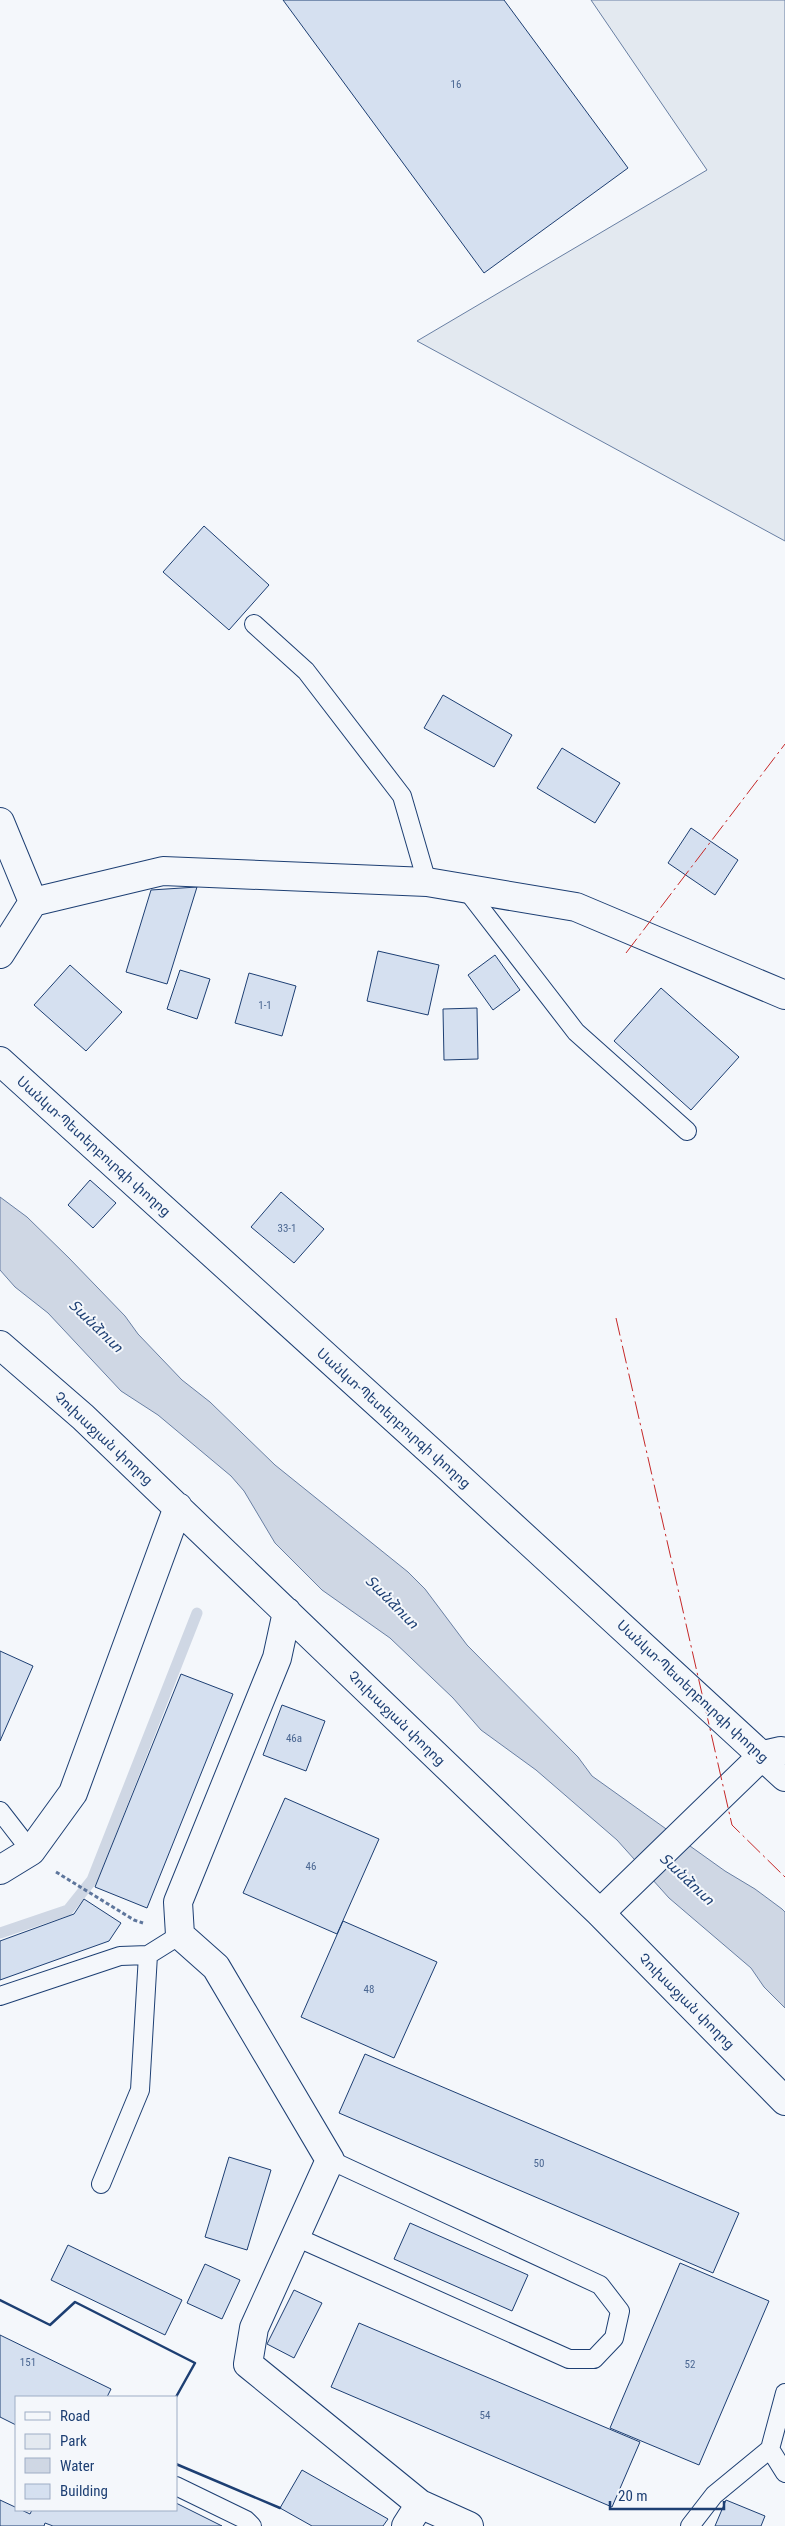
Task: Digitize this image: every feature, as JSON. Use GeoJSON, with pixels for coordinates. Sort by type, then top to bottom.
{"type":"FeatureCollection","features":[{"type":"Feature","properties":{"kind":"street"},"geometry":{"type":"LineString","coordinates":[[0,822],[33,902]]}},
{"type":"Feature","properties":{"kind":"street"},"geometry":{"type":"LineString","coordinates":[[0,954],[33,902],[163,870],[427,882],[576,907],[785,995]]}},
{"type":"Feature","properties":{"kind":"street","name":"Սանկտ-Պետերբուրգի փողոց"},"geometry":{"type":"LineString","coordinates":[[0,1062],[774,1753],[785,1777]]}},
{"type":"Feature","properties":{"kind":"street","name":"Չուխաջյան փողոց"},"geometry":{"type":"LineString","coordinates":[[0,1345],[83,1417],[600,1913],[785,2101]]}},
{"type":"Feature","properties":{"kind":"street"},"geometry":{"type":"LineString","coordinates":[[0,1870],[32,1852],[73,1793],[178,1507]]}},
{"type":"Feature","properties":{"kind":"street"},"geometry":{"type":"LineString","coordinates":[[287,1612],[277,1658],[178,1902],[180,1935],[216,1967],[330,2160],[254,2328],[248,2364],[420,2504],[469,2526]]}},
{"type":"Feature","properties":{"kind":"street"},"geometry":{"type":"LineString","coordinates":[[600,1913],[703,1813],[774,1753]]}},
{"type":"Feature","properties":{"kind":"street"},"geometry":{"type":"LineString","coordinates":[[406,2526],[420,2504]]}},
{"type":"Feature","properties":{"kind":"lane"},"geometry":{"type":"LineString","coordinates":[[254,624],[306,671],[402,796],[427,882]]}},
{"type":"Feature","properties":{"kind":"lane"},"geometry":{"type":"LineString","coordinates":[[465,888],[576,1032],[687,1131]]}},
{"type":"Feature","properties":{"kind":"lane"},"geometry":{"type":"LineString","coordinates":[[0,1811],[32,1852]]}},
{"type":"Feature","properties":{"kind":"lane"},"geometry":{"type":"LineString","coordinates":[[0,1996],[120,1956],[148,1955],[180,1935]]}},
{"type":"Feature","properties":{"kind":"lane"},"geometry":{"type":"LineString","coordinates":[[101,2184],[140,2090],[148,1955]]}},
{"type":"Feature","properties":{"kind":"lane"},"geometry":{"type":"LineString","coordinates":[[296,2237],[569,2359],[594,2359],[614,2338],[620,2311],[600,2285],[330,2160]]}},
{"type":"Feature","properties":{"kind":"lane"},"geometry":{"type":"LineString","coordinates":[[690,2526],[714,2495],[770,2448],[785,2393]]}},
{"type":"Feature","properties":{"kind":"lane"},"geometry":{"type":"LineString","coordinates":[[770,2448],[785,2473]]}},
{"type":"Feature","properties":{"kind":"lane"},"geometry":{"type":"LineString","coordinates":[[178,2487],[246,2520],[252,2526]]}},
{"type":"Feature","properties":{"kind":"path"},"geometry":{"type":"LineString","coordinates":[[58,1874],[134,1920],[180,1935]]}},
{"type":"Feature","properties":{"kind":"green space"},"geometry":{"type":"Polygon","coordinates":[[[591,0],[785,0],[785,541],[417,341],[707,170],[591,0]]]}},
{"type":"Feature","properties":{"kind":"water","name":"Տանձուտ"},"geometry":{"type":"Polygon","coordinates":[[[0,1197],[27,1217],[69,1258],[125,1316],[138,1334],[182,1380],[210,1402],[275,1465],[408,1572],[425,1589],[467,1645],[578,1757],[592,1776],[725,1871],[755,1889],[785,1912],[785,2008],[764,1987],[751,1968],[669,1898],[617,1840],[536,1770],[481,1730],[453,1698],[390,1638],[322,1590],[275,1543],[244,1491],[231,1476],[158,1415],[121,1391],[48,1313],[15,1287],[0,1270],[0,1197]]]}},
{"type":"Feature","properties":{"kind":"building"},"geometry":{"type":"Polygon","coordinates":[[[283,0],[504,0],[628,168],[484,273],[283,0]]]}},
{"type":"Feature","properties":{"kind":"building"},"geometry":{"type":"Polygon","coordinates":[[[204,526],[269,585],[229,630],[163,572],[204,526]]]}},
{"type":"Feature","properties":{"kind":"building"},"geometry":{"type":"Polygon","coordinates":[[[443,695],[512,735],[494,767],[424,728],[443,695]]]}},
{"type":"Feature","properties":{"kind":"building"},"geometry":{"type":"Polygon","coordinates":[[[562,748],[620,783],[595,823],[537,788],[562,748]]]}},
{"type":"Feature","properties":{"kind":"building"},"geometry":{"type":"Polygon","coordinates":[[[691,828],[738,860],[715,895],[668,863],[691,828]]]}},
{"type":"Feature","properties":{"kind":"building"},"geometry":{"type":"Polygon","coordinates":[[[197,887],[167,984],[126,972],[151,890],[197,887]]]}},
{"type":"Feature","properties":{"kind":"building"},"geometry":{"type":"Polygon","coordinates":[[[378,951],[439,965],[428,1015],[367,1001],[378,951]]]}},
{"type":"Feature","properties":{"kind":"building"},"geometry":{"type":"Polygon","coordinates":[[[495,955],[520,990],[493,1010],[468,975],[495,955]]]}},
{"type":"Feature","properties":{"kind":"building"},"geometry":{"type":"Polygon","coordinates":[[[70,965],[122,1012],[86,1051],[34,1005],[70,965]]]}},
{"type":"Feature","properties":{"kind":"building"},"geometry":{"type":"Polygon","coordinates":[[[180,970],[210,979],[197,1019],[167,1009],[180,970]]]}},
{"type":"Feature","properties":{"kind":"building"},"geometry":{"type":"Polygon","coordinates":[[[249,973],[296,986],[282,1036],[235,1023],[249,973]]]}},
{"type":"Feature","properties":{"kind":"building"},"geometry":{"type":"Polygon","coordinates":[[[661,988],[739,1057],[691,1110],[614,1041],[661,988]]]}},
{"type":"Feature","properties":{"kind":"building"},"geometry":{"type":"Polygon","coordinates":[[[477,1008],[478,1059],[444,1060],[443,1009],[477,1008]]]}},
{"type":"Feature","properties":{"kind":"building"},"geometry":{"type":"Polygon","coordinates":[[[90,1180],[116,1203],[93,1228],[68,1205],[90,1180]]]}},
{"type":"Feature","properties":{"kind":"building"},"geometry":{"type":"Polygon","coordinates":[[[281,1192],[324,1229],[294,1263],[251,1227],[281,1192]]]}},
{"type":"Feature","properties":{"kind":"building"},"geometry":{"type":"Polygon","coordinates":[[[0,1651],[33,1666],[0,1741],[0,1651]]]}},
{"type":"Feature","properties":{"kind":"building"},"geometry":{"type":"Polygon","coordinates":[[[181,1674],[233,1694],[147,1908],[95,1887],[181,1674]]]}},
{"type":"Feature","properties":{"kind":"building"},"geometry":{"type":"Polygon","coordinates":[[[282,1705],[325,1721],[306,1771],[263,1755],[282,1705]]]}},
{"type":"Feature","properties":{"kind":"building"},"geometry":{"type":"Polygon","coordinates":[[[285,1798],[379,1839],[337,1934],[243,1893],[285,1798]]]}},
{"type":"Feature","properties":{"kind":"building"},"geometry":{"type":"Polygon","coordinates":[[[84,1899],[121,1923],[109,1941],[0,1980],[0,1941],[74,1914],[84,1899]]]}},
{"type":"Feature","properties":{"kind":"building"},"geometry":{"type":"Polygon","coordinates":[[[343,1921],[437,1962],[394,2058],[301,2017],[343,1921]]]}},
{"type":"Feature","properties":{"kind":"building"},"geometry":{"type":"Polygon","coordinates":[[[365,2054],[739,2213],[713,2273],[339,2113],[365,2054]]]}},
{"type":"Feature","properties":{"kind":"building"},"geometry":{"type":"Polygon","coordinates":[[[229,2157],[271,2170],[247,2250],[205,2237],[229,2157]]]}},
{"type":"Feature","properties":{"kind":"building"},"geometry":{"type":"Polygon","coordinates":[[[410,2223],[528,2275],[512,2311],[394,2259],[410,2223]]]}},
{"type":"Feature","properties":{"kind":"building"},"geometry":{"type":"Polygon","coordinates":[[[68,2245],[182,2300],[165,2335],[51,2280],[68,2245]]]}},
{"type":"Feature","properties":{"kind":"building"},"geometry":{"type":"Polygon","coordinates":[[[680,2263],[769,2301],[699,2465],[610,2428],[680,2263]]]}},
{"type":"Feature","properties":{"kind":"building"},"geometry":{"type":"Polygon","coordinates":[[[205,2264],[240,2280],[222,2319],[187,2303],[205,2264]]]}},
{"type":"Feature","properties":{"kind":"building"},"geometry":{"type":"Polygon","coordinates":[[[294,2290],[322,2303],[294,2358],[267,2344],[294,2290]]]}},
{"type":"Feature","properties":{"kind":"building"},"geometry":{"type":"Polygon","coordinates":[[[359,2323],[640,2442],[612,2507],[331,2387],[359,2323]]]}},
{"type":"Feature","properties":{"kind":"building"},"geometry":{"type":"Polygon","coordinates":[[[0,2335],[111,2389],[108,2396],[15,2396],[15,2424],[0,2417],[0,2335]]]}},
{"type":"Feature","properties":{"kind":"building"},"geometry":{"type":"Polygon","coordinates":[[[302,2470],[388,2519],[383,2526],[312,2526],[280,2508],[302,2470]]]}},
{"type":"Feature","properties":{"kind":"building"},"geometry":{"type":"Polygon","coordinates":[[[0,2500],[15,2507],[15,2511],[24,2511],[30,2514],[32,2511],[178,2511],[178,2504],[222,2526],[53,2526],[45,2523],[44,2526],[0,2526],[0,2500]]]}},
{"type":"Feature","properties":{"kind":"building"},"geometry":{"type":"Polygon","coordinates":[[[726,2500],[765,2516],[761,2526],[715,2526],[726,2500]]]}},
{"type":"Feature","properties":{"kind":"waterway"},"geometry":{"type":"LineString","coordinates":[[0,1933],[68,1910],[92,1880],[197,1613]]}},
{"type":"Feature","properties":{"kind":"wall"},"geometry":{"type":"LineString","coordinates":[[0,2300],[50,2325],[75,2302],[195,2363],[177,2396]]}},
{"type":"Feature","properties":{"kind":"wall"},"geometry":{"type":"LineString","coordinates":[[178,2465],[280,2508]]}},
{"type":"Feature","properties":{"kind":"power"},"geometry":{"type":"LineString","coordinates":[[626,953],[785,744]]}},
{"type":"Feature","properties":{"kind":"power"},"geometry":{"type":"LineString","coordinates":[[616,1318],[732,1825],[785,1877]]}}]}
